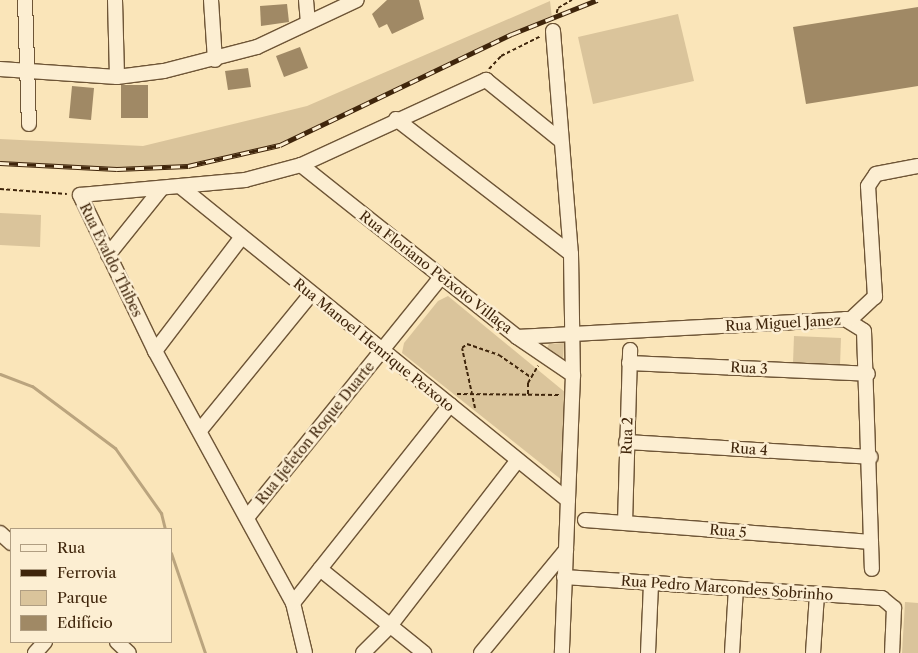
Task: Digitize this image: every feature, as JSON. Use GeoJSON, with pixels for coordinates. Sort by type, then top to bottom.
{"type":"FeatureCollection","features":[{"type":"Feature","properties":{"kind":"street"},"geometry":{"type":"LineString","coordinates":[[25,0],[29,124]]}},
{"type":"Feature","properties":{"kind":"street"},"geometry":{"type":"LineString","coordinates":[[115,0],[117,77]]}},
{"type":"Feature","properties":{"kind":"street"},"geometry":{"type":"LineString","coordinates":[[211,0],[214,60]]}},
{"type":"Feature","properties":{"kind":"street"},"geometry":{"type":"LineString","coordinates":[[306,0],[308,22]]}},
{"type":"Feature","properties":{"kind":"street"},"geometry":{"type":"LineString","coordinates":[[0,69],[117,77],[214,60],[257,46],[357,0]]}},
{"type":"Feature","properties":{"kind":"street"},"geometry":{"type":"LineString","coordinates":[[553,31],[560,140],[571,254],[573,375],[562,653]]}},
{"type":"Feature","properties":{"kind":"street"},"geometry":{"type":"LineString","coordinates":[[484,81],[560,140]]}},
{"type":"Feature","properties":{"kind":"street","name":"Rua Evaldo Thibes"},"geometry":{"type":"LineString","coordinates":[[305,653],[293,603],[249,516],[156,351],[80,195],[245,180],[301,165],[396,119],[484,81]]}},
{"type":"Feature","properties":{"kind":"street"},"geometry":{"type":"LineString","coordinates":[[396,119],[571,254]]}},
{"type":"Feature","properties":{"kind":"street","name":"Rua Floriano Peixoto Villaça"},"geometry":{"type":"LineString","coordinates":[[301,165],[517,337],[573,375]]}},
{"type":"Feature","properties":{"kind":"street","name":"Rua Miguel Janez"},"geometry":{"type":"LineString","coordinates":[[517,337],[845,319],[868,308],[875,297],[868,186],[876,174],[918,166]]}},
{"type":"Feature","properties":{"kind":"street","name":"Rua Manoel Henrique Peixoto"},"geometry":{"type":"LineString","coordinates":[[182,186],[241,238],[568,500]]}},
{"type":"Feature","properties":{"kind":"street"},"geometry":{"type":"LineString","coordinates":[[108,254],[161,189]]}},
{"type":"Feature","properties":{"kind":"street"},"geometry":{"type":"LineString","coordinates":[[156,351],[241,238]]}},
{"type":"Feature","properties":{"kind":"street","name":"Rua Ijefeton Roque Duarte"},"geometry":{"type":"LineString","coordinates":[[249,516],[441,277]]}},
{"type":"Feature","properties":{"kind":"street"},"geometry":{"type":"LineString","coordinates":[[201,428],[310,294]]}},
{"type":"Feature","properties":{"kind":"street"},"geometry":{"type":"LineString","coordinates":[[845,319],[864,331],[868,374],[871,457],[870,542],[872,569]]}},
{"type":"Feature","properties":{"kind":"street","name":"Rua 3"},"geometry":{"type":"LineString","coordinates":[[630,356],[868,374]]}},
{"type":"Feature","properties":{"kind":"street","name":"Rua 2"},"geometry":{"type":"LineString","coordinates":[[625,523],[630,356]]}},
{"type":"Feature","properties":{"kind":"street"},"geometry":{"type":"LineString","coordinates":[[293,603],[450,405]]}},
{"type":"Feature","properties":{"kind":"street","name":"Rua 4"},"geometry":{"type":"LineString","coordinates":[[626,442],[871,457]]}},
{"type":"Feature","properties":{"kind":"street"},"geometry":{"type":"LineString","coordinates":[[363,653],[390,626],[517,461]]}},
{"type":"Feature","properties":{"kind":"street","name":"Rua 5"},"geometry":{"type":"LineString","coordinates":[[585,520],[870,542]]}},
{"type":"Feature","properties":{"kind":"street"},"geometry":{"type":"LineString","coordinates":[[0,533],[10,542]]}},
{"type":"Feature","properties":{"kind":"street"},"geometry":{"type":"LineString","coordinates":[[481,653],[566,550]]}},
{"type":"Feature","properties":{"kind":"street"},"geometry":{"type":"LineString","coordinates":[[320,569],[424,653]]}},
{"type":"Feature","properties":{"kind":"street","name":"Rua Pedro Marcondes Sobrinho"},"geometry":{"type":"LineString","coordinates":[[564,577],[817,594],[890,602],[894,608],[892,653]]}},
{"type":"Feature","properties":{"kind":"street"},"geometry":{"type":"LineString","coordinates":[[648,653],[651,582]]}},
{"type":"Feature","properties":{"kind":"street"},"geometry":{"type":"LineString","coordinates":[[732,653],[736,588]]}},
{"type":"Feature","properties":{"kind":"street"},"geometry":{"type":"LineString","coordinates":[[813,653],[817,594]]}},
{"type":"Feature","properties":{"kind":"street"},"geometry":{"type":"LineString","coordinates":[[35,653],[44,643]]}},
{"type":"Feature","properties":{"kind":"street"},"geometry":{"type":"LineString","coordinates":[[118,643],[129,653]]}},
{"type":"Feature","properties":{"kind":"path"},"geometry":{"type":"LineString","coordinates":[[484,81],[501,56],[553,31],[558,8],[572,0]]}},
{"type":"Feature","properties":{"kind":"path"},"geometry":{"type":"LineString","coordinates":[[0,189],[80,195]]}},
{"type":"Feature","properties":{"kind":"path"},"geometry":{"type":"LineString","coordinates":[[480,430],[462,348],[467,344],[499,355],[531,377]]}},
{"type":"Feature","properties":{"kind":"path"},"geometry":{"type":"LineString","coordinates":[[528,394],[531,377],[546,356]]}},
{"type":"Feature","properties":{"kind":"path"},"geometry":{"type":"LineString","coordinates":[[436,394],[572,395]]}},
{"type":"Feature","properties":{"kind":"green space"},"geometry":{"type":"Polygon","coordinates":[[[550,1],[552,18],[280,145],[188,166],[117,169],[0,163],[0,139],[143,146],[307,106],[550,1]]]}},
{"type":"Feature","properties":{"kind":"green space"},"geometry":{"type":"Polygon","coordinates":[[[678,14],[694,81],[593,104],[578,37],[678,14]]]}},
{"type":"Feature","properties":{"kind":"green space"},"geometry":{"type":"Polygon","coordinates":[[[0,213],[41,215],[40,247],[0,245],[0,213]]]}},
{"type":"Feature","properties":{"kind":"green space"},"geometry":{"type":"Polygon","coordinates":[[[448,296],[566,393],[563,481],[402,353],[404,343],[438,301],[448,296]]]}},
{"type":"Feature","properties":{"kind":"green space"},"geometry":{"type":"Polygon","coordinates":[[[794,336],[841,338],[840,365],[793,363],[794,336]]]}},
{"type":"Feature","properties":{"kind":"green space"},"geometry":{"type":"Polygon","coordinates":[[[564,343],[563,358],[546,350],[549,344],[564,343]]]}},
{"type":"Feature","properties":{"kind":"green space"},"geometry":{"type":"Polygon","coordinates":[[[905,602],[918,603],[918,653],[902,653],[905,602]]]}},
{"type":"Feature","properties":{"kind":"building"},"geometry":{"type":"Polygon","coordinates":[[[387,0],[419,0],[424,19],[392,34],[387,24],[379,28],[372,14],[387,0]]]}},
{"type":"Feature","properties":{"kind":"building"},"geometry":{"type":"Polygon","coordinates":[[[287,4],[289,22],[261,26],[260,6],[287,4]]]}},
{"type":"Feature","properties":{"kind":"building"},"geometry":{"type":"Polygon","coordinates":[[[918,7],[918,86],[806,104],[793,27],[918,7]]]}},
{"type":"Feature","properties":{"kind":"building"},"geometry":{"type":"Polygon","coordinates":[[[300,47],[308,68],[284,77],[276,56],[300,47]]]}},
{"type":"Feature","properties":{"kind":"building"},"geometry":{"type":"Polygon","coordinates":[[[248,68],[251,87],[228,90],[225,71],[248,68]]]}},
{"type":"Feature","properties":{"kind":"building"},"geometry":{"type":"Polygon","coordinates":[[[121,85],[148,85],[148,118],[121,118],[121,85]]]}},
{"type":"Feature","properties":{"kind":"building"},"geometry":{"type":"Polygon","coordinates":[[[72,86],[94,88],[91,120],[69,118],[72,86]]]}},
{"type":"Feature","properties":{"kind":"waterway"},"geometry":{"type":"LineString","coordinates":[[0,374],[32,386],[115,448],[161,513],[165,528]]}},
{"type":"Feature","properties":{"kind":"waterway"},"geometry":{"type":"LineString","coordinates":[[172,556],[205,653]]}},
{"type":"Feature","properties":{"kind":"railway"},"geometry":{"type":"LineString","coordinates":[[0,163],[117,169],[188,166],[280,145],[512,34],[597,0]]}}]}
